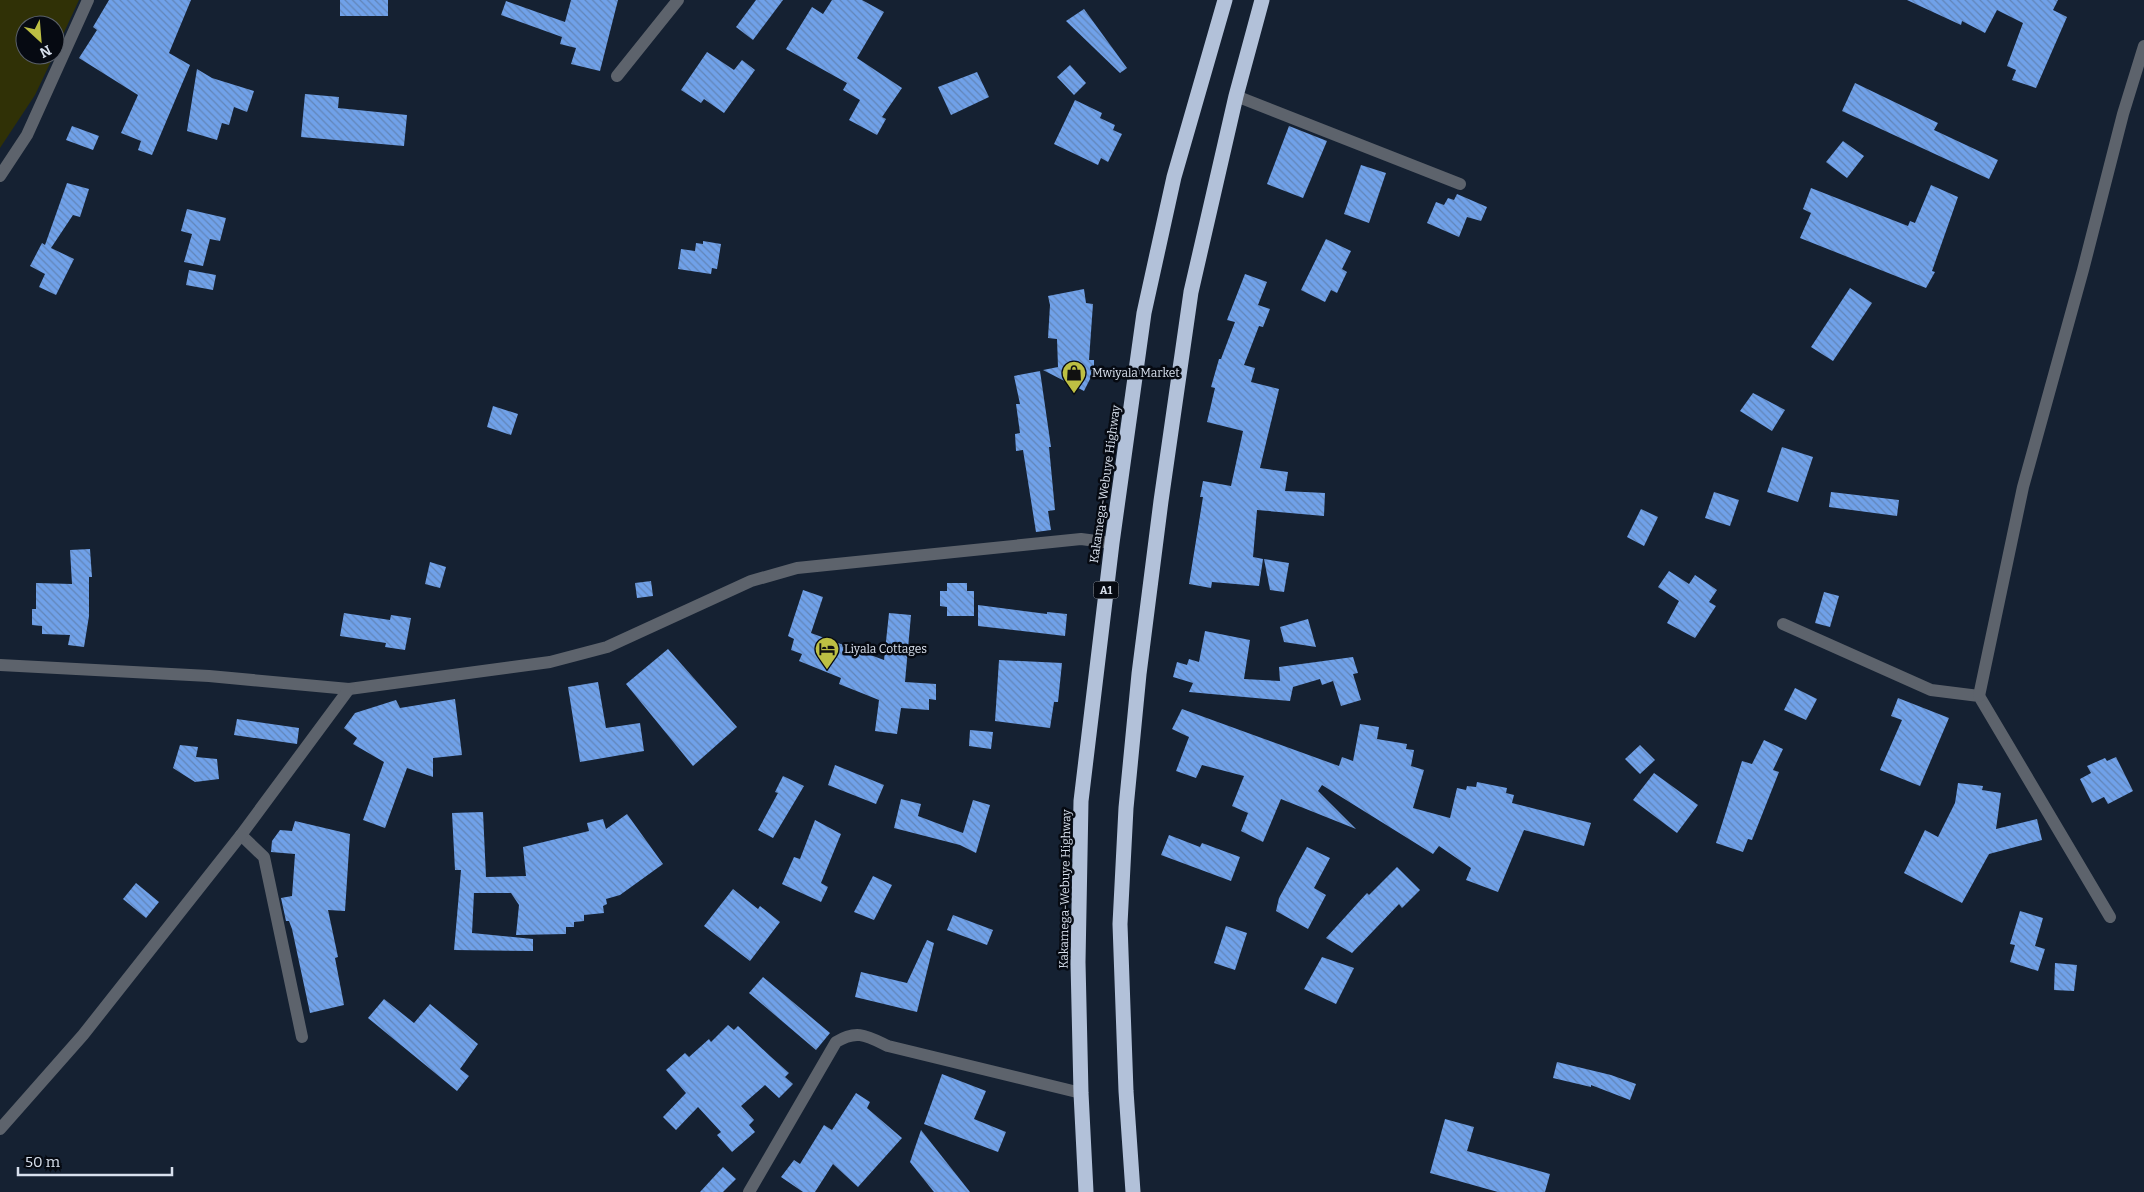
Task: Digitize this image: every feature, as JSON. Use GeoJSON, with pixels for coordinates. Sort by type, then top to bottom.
{"type":"FeatureCollection","features":[{"type":"Feature","properties":{"kind":"highway","name":"Kakamega-Webuye Highway"},"geometry":{"type":"LineString","coordinates":[[1086,1192],[1081,1093],[1078,962],[1081,801],[1112,543],[1144,314],[1174,178],[1225,0]]}},
{"type":"Feature","properties":{"kind":"highway"},"geometry":{"type":"LineString","coordinates":[[1134,1192],[1126,1091],[1120,924],[1126,808],[1159,511],[1191,292],[1236,96],[1262,0]]}},
{"type":"Feature","properties":{"kind":"street"},"geometry":{"type":"LineString","coordinates":[[0,176],[27,135],[88,0]]}},
{"type":"Feature","properties":{"kind":"street"},"geometry":{"type":"LineString","coordinates":[[617,76],[678,0]]}},
{"type":"Feature","properties":{"kind":"street"},"geometry":{"type":"LineString","coordinates":[[2110,917],[1979,696],[2023,486],[2083,270],[2123,114],[2144,46]]}},
{"type":"Feature","properties":{"kind":"street"},"geometry":{"type":"LineString","coordinates":[[1236,96],[1460,184]]}},
{"type":"Feature","properties":{"kind":"street"},"geometry":{"type":"LineString","coordinates":[[0,665],[209,676],[349,689],[550,662],[607,647],[751,581],[797,568],[1081,539],[1112,543]]}},
{"type":"Feature","properties":{"kind":"street"},"geometry":{"type":"LineString","coordinates":[[1782,624],[1843,649],[1931,690],[1979,696]]}},
{"type":"Feature","properties":{"kind":"street"},"geometry":{"type":"LineString","coordinates":[[0,1129],[83,1036],[241,835],[349,689]]}},
{"type":"Feature","properties":{"kind":"street"},"geometry":{"type":"LineString","coordinates":[[241,835],[264,856],[302,1037]]}},
{"type":"Feature","properties":{"kind":"street"},"geometry":{"type":"LineString","coordinates":[[749,1192],[836,1042],[854,1034],[864,1035],[888,1046],[1081,1093]]}},
{"type":"Feature","properties":{"kind":"shaded area"},"geometry":{"type":"Polygon","coordinates":[[[0,0],[79,0],[65,30],[65,15],[15,15],[15,65],[49,65],[35,95],[0,148],[0,0]]]}},
{"type":"Feature","properties":{"kind":"building"},"geometry":{"type":"Polygon","coordinates":[[[109,0],[191,0],[169,53],[190,65],[152,155],[138,150],[141,141],[121,133],[138,95],[79,58],[97,30],[93,27],[109,0]]]}},
{"type":"Feature","properties":{"kind":"building"},"geometry":{"type":"Polygon","coordinates":[[[340,0],[388,0],[388,16],[340,16],[340,0]]]}},
{"type":"Feature","properties":{"kind":"building"},"geometry":{"type":"Polygon","coordinates":[[[571,0],[618,0],[600,71],[571,64],[576,48],[560,44],[562,37],[501,15],[506,1],[565,22],[571,0]]]}},
{"type":"Feature","properties":{"kind":"building"},"geometry":{"type":"Polygon","coordinates":[[[756,0],[783,0],[753,40],[736,27],[756,0]]]}},
{"type":"Feature","properties":{"kind":"building"},"geometry":{"type":"Polygon","coordinates":[[[832,0],[862,0],[884,12],[857,58],[902,88],[882,117],[886,119],[877,135],[849,120],[860,100],[843,90],[847,83],[786,49],[812,7],[823,14],[832,0]]]}},
{"type":"Feature","properties":{"kind":"building"},"geometry":{"type":"Polygon","coordinates":[[[1907,0],[2058,0],[2053,10],[2067,17],[2036,88],[2012,80],[2016,70],[2007,66],[2023,23],[1997,10],[1985,33],[1962,21],[1961,25],[1907,0]]]}},
{"type":"Feature","properties":{"kind":"building"},"geometry":{"type":"Polygon","coordinates":[[[1084,9],[1127,68],[1120,73],[1066,21],[1084,9]]]}},
{"type":"Feature","properties":{"kind":"building"},"geometry":{"type":"Polygon","coordinates":[[[707,52],[734,70],[742,60],[755,70],[724,113],[704,99],[701,103],[681,90],[707,52]]]}},
{"type":"Feature","properties":{"kind":"building"},"geometry":{"type":"Polygon","coordinates":[[[1070,65],[1086,83],[1074,95],[1057,77],[1070,65]]]}},
{"type":"Feature","properties":{"kind":"building"},"geometry":{"type":"Polygon","coordinates":[[[197,69],[212,78],[254,91],[247,112],[234,107],[229,125],[222,123],[217,140],[187,131],[197,69]]]}},
{"type":"Feature","properties":{"kind":"building"},"geometry":{"type":"Polygon","coordinates":[[[977,72],[989,97],[951,115],[938,87],[977,72]]]}},
{"type":"Feature","properties":{"kind":"building"},"geometry":{"type":"Polygon","coordinates":[[[1855,83],[1938,123],[1934,130],[1998,160],[1989,179],[1842,111],[1855,83]]]}},
{"type":"Feature","properties":{"kind":"building"},"geometry":{"type":"Polygon","coordinates":[[[305,94],[339,97],[338,108],[407,115],[404,146],[301,137],[305,94]]]}},
{"type":"Feature","properties":{"kind":"building"},"geometry":{"type":"Polygon","coordinates":[[[1075,100],[1102,113],[1100,118],[1115,125],[1113,130],[1122,134],[1108,162],[1101,158],[1098,165],[1054,144],[1075,100]]]}},
{"type":"Feature","properties":{"kind":"building"},"geometry":{"type":"Polygon","coordinates":[[[72,126],[99,136],[93,150],[66,140],[72,126]]]}},
{"type":"Feature","properties":{"kind":"building"},"geometry":{"type":"Polygon","coordinates":[[[1289,126],[1327,141],[1303,198],[1267,184],[1289,126]]]}},
{"type":"Feature","properties":{"kind":"building"},"geometry":{"type":"Polygon","coordinates":[[[1843,141],[1864,156],[1847,178],[1826,162],[1843,141]]]}},
{"type":"Feature","properties":{"kind":"building"},"geometry":{"type":"Polygon","coordinates":[[[1361,165],[1386,173],[1369,223],[1344,214],[1361,165]]]}},
{"type":"Feature","properties":{"kind":"building"},"geometry":{"type":"Polygon","coordinates":[[[67,183],[89,189],[80,217],[73,215],[51,248],[74,259],[56,295],[39,287],[45,274],[30,266],[42,243],[45,245],[67,183]]]}},
{"type":"Feature","properties":{"kind":"building"},"geometry":{"type":"Polygon","coordinates":[[[1931,185],[1958,197],[1932,271],[1935,272],[1926,288],[1800,238],[1811,213],[1803,209],[1811,188],[1908,226],[1910,221],[1915,223],[1931,185]]]}},
{"type":"Feature","properties":{"kind":"building"},"geometry":{"type":"Polygon","coordinates":[[[1457,194],[1487,207],[1481,221],[1467,217],[1459,237],[1427,223],[1436,202],[1444,205],[1448,198],[1454,200],[1457,194]]]}},
{"type":"Feature","properties":{"kind":"building"},"geometry":{"type":"Polygon","coordinates":[[[187,209],[226,218],[220,241],[210,239],[203,266],[184,262],[192,234],[181,231],[187,209]]]}},
{"type":"Feature","properties":{"kind":"building"},"geometry":{"type":"Polygon","coordinates":[[[1326,239],[1351,251],[1342,269],[1347,272],[1337,293],[1331,290],[1325,302],[1301,290],[1326,239]]]}},
{"type":"Feature","properties":{"kind":"building"},"geometry":{"type":"Polygon","coordinates":[[[703,241],[721,244],[717,269],[712,268],[711,274],[678,269],[681,249],[695,251],[696,243],[703,244],[703,241]]]}},
{"type":"Feature","properties":{"kind":"building"},"geometry":{"type":"Polygon","coordinates":[[[189,270],[216,275],[213,290],[186,285],[189,270]]]}},
{"type":"Feature","properties":{"kind":"building"},"geometry":{"type":"Polygon","coordinates":[[[1245,274],[1267,282],[1258,305],[1270,309],[1263,327],[1259,326],[1244,365],[1255,368],[1251,382],[1279,389],[1260,468],[1288,472],[1285,491],[1325,493],[1324,516],[1257,510],[1253,557],[1263,559],[1259,586],[1212,582],[1211,588],[1189,584],[1203,497],[1200,497],[1203,481],[1231,486],[1243,431],[1207,422],[1215,388],[1211,387],[1219,359],[1221,359],[1235,322],[1227,320],[1245,274]]]}},
{"type":"Feature","properties":{"kind":"building"},"geometry":{"type":"Polygon","coordinates":[[[1850,288],[1872,303],[1833,361],[1811,347],[1850,288]]]}},
{"type":"Feature","properties":{"kind":"building"},"geometry":{"type":"Polygon","coordinates":[[[1084,289],[1086,303],[1093,304],[1089,360],[1094,360],[1094,371],[1084,391],[1043,370],[1058,367],[1057,339],[1048,338],[1050,305],[1048,296],[1084,289]]]}},
{"type":"Feature","properties":{"kind":"building"},"geometry":{"type":"Polygon","coordinates":[[[1040,371],[1051,447],[1049,447],[1055,510],[1048,511],[1051,530],[1036,532],[1023,450],[1016,451],[1015,434],[1020,433],[1016,404],[1020,404],[1014,376],[1040,371]]]}},
{"type":"Feature","properties":{"kind":"building"},"geometry":{"type":"Polygon","coordinates":[[[1753,393],[1785,410],[1772,431],[1740,411],[1753,393]]]}},
{"type":"Feature","properties":{"kind":"building"},"geometry":{"type":"Polygon","coordinates":[[[493,406],[518,414],[511,435],[487,427],[493,406]]]}},
{"type":"Feature","properties":{"kind":"building"},"geometry":{"type":"Polygon","coordinates":[[[1782,447],[1813,457],[1798,502],[1767,492],[1782,447]]]}},
{"type":"Feature","properties":{"kind":"building"},"geometry":{"type":"Polygon","coordinates":[[[1714,492],[1739,500],[1730,526],[1705,518],[1714,492]]]}},
{"type":"Feature","properties":{"kind":"building"},"geometry":{"type":"Polygon","coordinates":[[[1831,492],[1899,500],[1897,516],[1829,507],[1831,492]]]}},
{"type":"Feature","properties":{"kind":"building"},"geometry":{"type":"Polygon","coordinates":[[[1641,509],[1658,517],[1644,546],[1627,537],[1641,509]]]}},
{"type":"Feature","properties":{"kind":"building"},"geometry":{"type":"Polygon","coordinates":[[[90,549],[92,577],[89,577],[89,616],[84,647],[68,645],[70,635],[42,634],[42,626],[32,625],[32,609],[36,609],[36,583],[72,584],[70,550],[90,549]]]}},
{"type":"Feature","properties":{"kind":"building"},"geometry":{"type":"Polygon","coordinates":[[[1264,559],[1289,563],[1284,592],[1270,590],[1264,559]]]}},
{"type":"Feature","properties":{"kind":"building"},"geometry":{"type":"Polygon","coordinates":[[[430,562],[446,567],[440,588],[425,584],[430,562]]]}},
{"type":"Feature","properties":{"kind":"building"},"geometry":{"type":"Polygon","coordinates":[[[1669,571],[1689,584],[1695,575],[1717,590],[1709,602],[1716,606],[1695,638],[1667,623],[1679,601],[1658,587],[1669,571]]]}},
{"type":"Feature","properties":{"kind":"building"},"geometry":{"type":"Polygon","coordinates":[[[651,581],[653,596],[637,598],[635,583],[651,581]]]}},
{"type":"Feature","properties":{"kind":"building"},"geometry":{"type":"Polygon","coordinates":[[[947,583],[967,583],[967,591],[974,591],[974,616],[947,616],[947,607],[940,606],[940,591],[947,591],[947,583]]]}},
{"type":"Feature","properties":{"kind":"building"},"geometry":{"type":"Polygon","coordinates":[[[803,590],[823,597],[811,633],[884,660],[889,613],[911,615],[905,682],[936,684],[936,700],[929,699],[929,710],[901,708],[897,734],[875,731],[879,700],[839,684],[841,678],[799,661],[802,654],[791,650],[794,639],[788,636],[803,590]]]}},
{"type":"Feature","properties":{"kind":"building"},"geometry":{"type":"Polygon","coordinates":[[[1824,592],[1839,596],[1830,627],[1815,623],[1824,592]]]}},
{"type":"Feature","properties":{"kind":"building"},"geometry":{"type":"Polygon","coordinates":[[[978,605],[1047,614],[1047,612],[1067,614],[1065,636],[978,626],[978,605]]]}},
{"type":"Feature","properties":{"kind":"building"},"geometry":{"type":"Polygon","coordinates":[[[344,613],[390,620],[391,615],[411,618],[405,650],[385,647],[386,643],[340,636],[344,613]]]}},
{"type":"Feature","properties":{"kind":"building"},"geometry":{"type":"Polygon","coordinates":[[[1308,619],[1316,647],[1284,642],[1280,627],[1308,619]]]}},
{"type":"Feature","properties":{"kind":"building"},"geometry":{"type":"Polygon","coordinates":[[[1205,631],[1250,640],[1244,679],[1280,681],[1279,667],[1353,657],[1358,673],[1353,674],[1361,700],[1341,706],[1333,681],[1322,685],[1320,679],[1293,687],[1290,701],[1189,692],[1193,683],[1173,677],[1177,662],[1187,665],[1189,659],[1199,662],[1205,631]]]}},
{"type":"Feature","properties":{"kind":"building"},"geometry":{"type":"Polygon","coordinates":[[[668,649],[737,727],[693,766],[626,684],[668,649]]]}},
{"type":"Feature","properties":{"kind":"building"},"geometry":{"type":"Polygon","coordinates":[[[999,660],[1062,663],[1058,702],[1054,702],[1050,728],[995,721],[999,660]]]}},
{"type":"Feature","properties":{"kind":"building"},"geometry":{"type":"Polygon","coordinates":[[[598,682],[606,728],[640,723],[644,751],[580,762],[568,687],[598,682]]]}},
{"type":"Feature","properties":{"kind":"building"},"geometry":{"type":"Polygon","coordinates":[[[1795,688],[1817,699],[1806,720],[1784,710],[1795,688]]]}},
{"type":"Feature","properties":{"kind":"building"},"geometry":{"type":"Polygon","coordinates":[[[1898,698],[1949,718],[1920,786],[1880,770],[1902,720],[1891,716],[1898,698]]]}},
{"type":"Feature","properties":{"kind":"building"},"geometry":{"type":"Polygon","coordinates":[[[455,699],[462,755],[433,758],[433,777],[407,768],[385,828],[363,820],[384,762],[353,744],[357,738],[344,728],[355,713],[396,700],[400,708],[455,699]]]}},
{"type":"Feature","properties":{"kind":"building"},"geometry":{"type":"Polygon","coordinates":[[[1182,709],[1339,766],[1342,757],[1353,761],[1360,724],[1379,727],[1377,739],[1407,744],[1406,749],[1414,750],[1411,766],[1424,770],[1413,808],[1450,818],[1457,788],[1466,790],[1467,786],[1476,787],[1477,782],[1507,788],[1506,793],[1514,795],[1512,803],[1591,823],[1584,846],[1524,830],[1498,892],[1466,880],[1471,868],[1439,846],[1433,854],[1322,785],[1318,791],[1356,829],[1281,799],[1263,842],[1241,831],[1248,813],[1232,806],[1244,776],[1202,765],[1196,778],[1176,771],[1189,737],[1172,729],[1182,709]]]}},
{"type":"Feature","properties":{"kind":"building"},"geometry":{"type":"Polygon","coordinates":[[[237,719],[299,728],[297,744],[234,735],[237,719]]]}},
{"type":"Feature","properties":{"kind":"building"},"geometry":{"type":"Polygon","coordinates":[[[970,730],[993,732],[991,749],[969,746],[970,730]]]}},
{"type":"Feature","properties":{"kind":"building"},"geometry":{"type":"Polygon","coordinates":[[[1764,740],[1783,749],[1773,770],[1779,772],[1752,840],[1748,839],[1743,852],[1716,843],[1742,761],[1752,764],[1764,740]]]}},
{"type":"Feature","properties":{"kind":"building"},"geometry":{"type":"Polygon","coordinates":[[[180,745],[198,747],[196,757],[217,759],[219,779],[195,782],[173,768],[180,745]]]}},
{"type":"Feature","properties":{"kind":"building"},"geometry":{"type":"Polygon","coordinates":[[[1640,745],[1655,760],[1640,774],[1625,759],[1640,745]]]}},
{"type":"Feature","properties":{"kind":"building"},"geometry":{"type":"Polygon","coordinates":[[[2116,757],[2133,791],[2108,804],[2104,797],[2092,803],[2080,779],[2091,773],[2087,766],[2105,758],[2107,761],[2116,757]]]}},
{"type":"Feature","properties":{"kind":"building"},"geometry":{"type":"Polygon","coordinates":[[[835,765],[884,785],[876,804],[828,785],[835,765]]]}},
{"type":"Feature","properties":{"kind":"building"},"geometry":{"type":"Polygon","coordinates":[[[1654,773],[1698,805],[1677,833],[1633,800],[1654,773]]]}},
{"type":"Feature","properties":{"kind":"building"},"geometry":{"type":"Polygon","coordinates":[[[783,776],[804,786],[773,838],[758,830],[778,793],[775,792],[783,776]]]}},
{"type":"Feature","properties":{"kind":"building"},"geometry":{"type":"Polygon","coordinates":[[[1958,783],[1983,786],[1982,790],[2001,793],[1996,829],[2037,819],[2042,840],[1989,854],[1962,903],[1904,873],[1925,830],[1938,837],[1955,803],[1958,783]]]}},
{"type":"Feature","properties":{"kind":"building"},"geometry":{"type":"Polygon","coordinates":[[[901,799],[921,804],[918,816],[963,833],[973,800],[990,805],[976,853],[960,845],[894,828],[901,799]]]}},
{"type":"Feature","properties":{"kind":"building"},"geometry":{"type":"Polygon","coordinates":[[[483,812],[486,877],[526,876],[523,847],[589,831],[587,823],[603,819],[606,829],[627,814],[663,864],[620,895],[606,899],[607,904],[603,906],[604,913],[584,915],[584,921],[574,922],[574,927],[566,927],[566,934],[516,935],[519,905],[511,893],[474,893],[472,933],[533,939],[533,951],[454,950],[461,870],[455,870],[452,813],[483,812]]]}},
{"type":"Feature","properties":{"kind":"building"},"geometry":{"type":"Polygon","coordinates":[[[815,820],[841,834],[821,883],[828,887],[821,902],[782,884],[794,857],[800,859],[815,820]]]}},
{"type":"Feature","properties":{"kind":"building"},"geometry":{"type":"Polygon","coordinates":[[[295,821],[350,834],[345,911],[328,910],[338,957],[335,958],[344,1005],[310,1013],[292,929],[289,921],[286,921],[281,898],[292,896],[295,854],[271,852],[272,841],[280,830],[292,831],[295,821]]]}},
{"type":"Feature","properties":{"kind":"building"},"geometry":{"type":"Polygon","coordinates":[[[1169,835],[1200,847],[1202,843],[1240,857],[1231,881],[1161,855],[1169,835]]]}},
{"type":"Feature","properties":{"kind":"building"},"geometry":{"type":"Polygon","coordinates":[[[1307,847],[1330,858],[1314,888],[1326,895],[1308,929],[1276,911],[1279,898],[1307,847]]]}},
{"type":"Feature","properties":{"kind":"building"},"geometry":{"type":"Polygon","coordinates":[[[1397,867],[1420,890],[1402,908],[1399,904],[1352,953],[1326,938],[1367,893],[1369,895],[1397,867]]]}},
{"type":"Feature","properties":{"kind":"building"},"geometry":{"type":"Polygon","coordinates":[[[873,876],[892,885],[874,920],[854,912],[873,876]]]}},
{"type":"Feature","properties":{"kind":"building"},"geometry":{"type":"Polygon","coordinates":[[[136,883],[159,902],[146,918],[123,899],[136,883]]]}},
{"type":"Feature","properties":{"kind":"building"},"geometry":{"type":"Polygon","coordinates":[[[733,889],[758,909],[760,906],[780,922],[750,961],[704,926],[733,889]]]}},
{"type":"Feature","properties":{"kind":"building"},"geometry":{"type":"Polygon","coordinates":[[[2020,911],[2043,918],[2035,946],[2045,949],[2038,971],[2010,962],[2015,945],[2010,944],[2020,911]]]}},
{"type":"Feature","properties":{"kind":"building"},"geometry":{"type":"Polygon","coordinates":[[[953,915],[993,930],[987,945],[947,930],[953,915]]]}},
{"type":"Feature","properties":{"kind":"building"},"geometry":{"type":"Polygon","coordinates":[[[1226,926],[1247,933],[1235,970],[1214,963],[1226,926]]]}},
{"type":"Feature","properties":{"kind":"building"},"geometry":{"type":"Polygon","coordinates":[[[927,940],[934,943],[917,1012],[855,997],[861,972],[907,983],[927,940]]]}},
{"type":"Feature","properties":{"kind":"building"},"geometry":{"type":"Polygon","coordinates":[[[1322,957],[1354,968],[1336,1004],[1304,989],[1322,957]]]}},
{"type":"Feature","properties":{"kind":"building"},"geometry":{"type":"Polygon","coordinates":[[[2055,963],[2077,965],[2074,991],[2054,990],[2055,963]]]}},
{"type":"Feature","properties":{"kind":"building"},"geometry":{"type":"Polygon","coordinates":[[[763,977],[830,1033],[816,1050],[749,993],[763,977]]]}},
{"type":"Feature","properties":{"kind":"building"},"geometry":{"type":"Polygon","coordinates":[[[384,999],[414,1023],[430,1004],[478,1044],[460,1069],[469,1076],[457,1091],[368,1018],[384,999]]]}},
{"type":"Feature","properties":{"kind":"building"},"geometry":{"type":"Polygon","coordinates":[[[728,1025],[734,1030],[738,1026],[789,1073],[785,1077],[793,1084],[779,1098],[765,1085],[741,1106],[754,1120],[749,1125],[755,1132],[732,1152],[717,1135],[721,1132],[698,1107],[676,1130],[663,1117],[686,1093],[666,1070],[685,1053],[689,1057],[709,1039],[711,1042],[728,1025]]]}},
{"type":"Feature","properties":{"kind":"building"},"geometry":{"type":"Polygon","coordinates":[[[1557,1062],[1611,1075],[1636,1084],[1630,1100],[1591,1085],[1591,1087],[1553,1078],[1557,1062]]]}},
{"type":"Feature","properties":{"kind":"building"},"geometry":{"type":"Polygon","coordinates":[[[942,1074],[986,1091],[974,1119],[1006,1132],[998,1152],[924,1124],[942,1074]]]}},
{"type":"Feature","properties":{"kind":"building"},"geometry":{"type":"Polygon","coordinates":[[[856,1093],[870,1102],[867,1108],[902,1138],[858,1187],[833,1164],[815,1192],[803,1192],[781,1177],[794,1160],[800,1164],[824,1125],[832,1130],[856,1093]]]}},
{"type":"Feature","properties":{"kind":"building"},"geometry":{"type":"Polygon","coordinates":[[[1445,1119],[1474,1127],[1467,1151],[1550,1174],[1545,1192],[1498,1192],[1430,1173],[1445,1119]]]}},
{"type":"Feature","properties":{"kind":"building"},"geometry":{"type":"Polygon","coordinates":[[[921,1130],[970,1192],[934,1192],[910,1162],[921,1130]]]}},
{"type":"Feature","properties":{"kind":"building"},"geometry":{"type":"Polygon","coordinates":[[[723,1167],[736,1179],[723,1192],[700,1192],[723,1167]]]}},
{"type":"Feature","properties":{"kind":"place","name":"Mwiyala Market"},"geometry":{"type":"Point","coordinates":[1074,394]}},
{"type":"Feature","properties":{"kind":"place","name":"Liyala Cottages"},"geometry":{"type":"Point","coordinates":[827,670]}}]}
